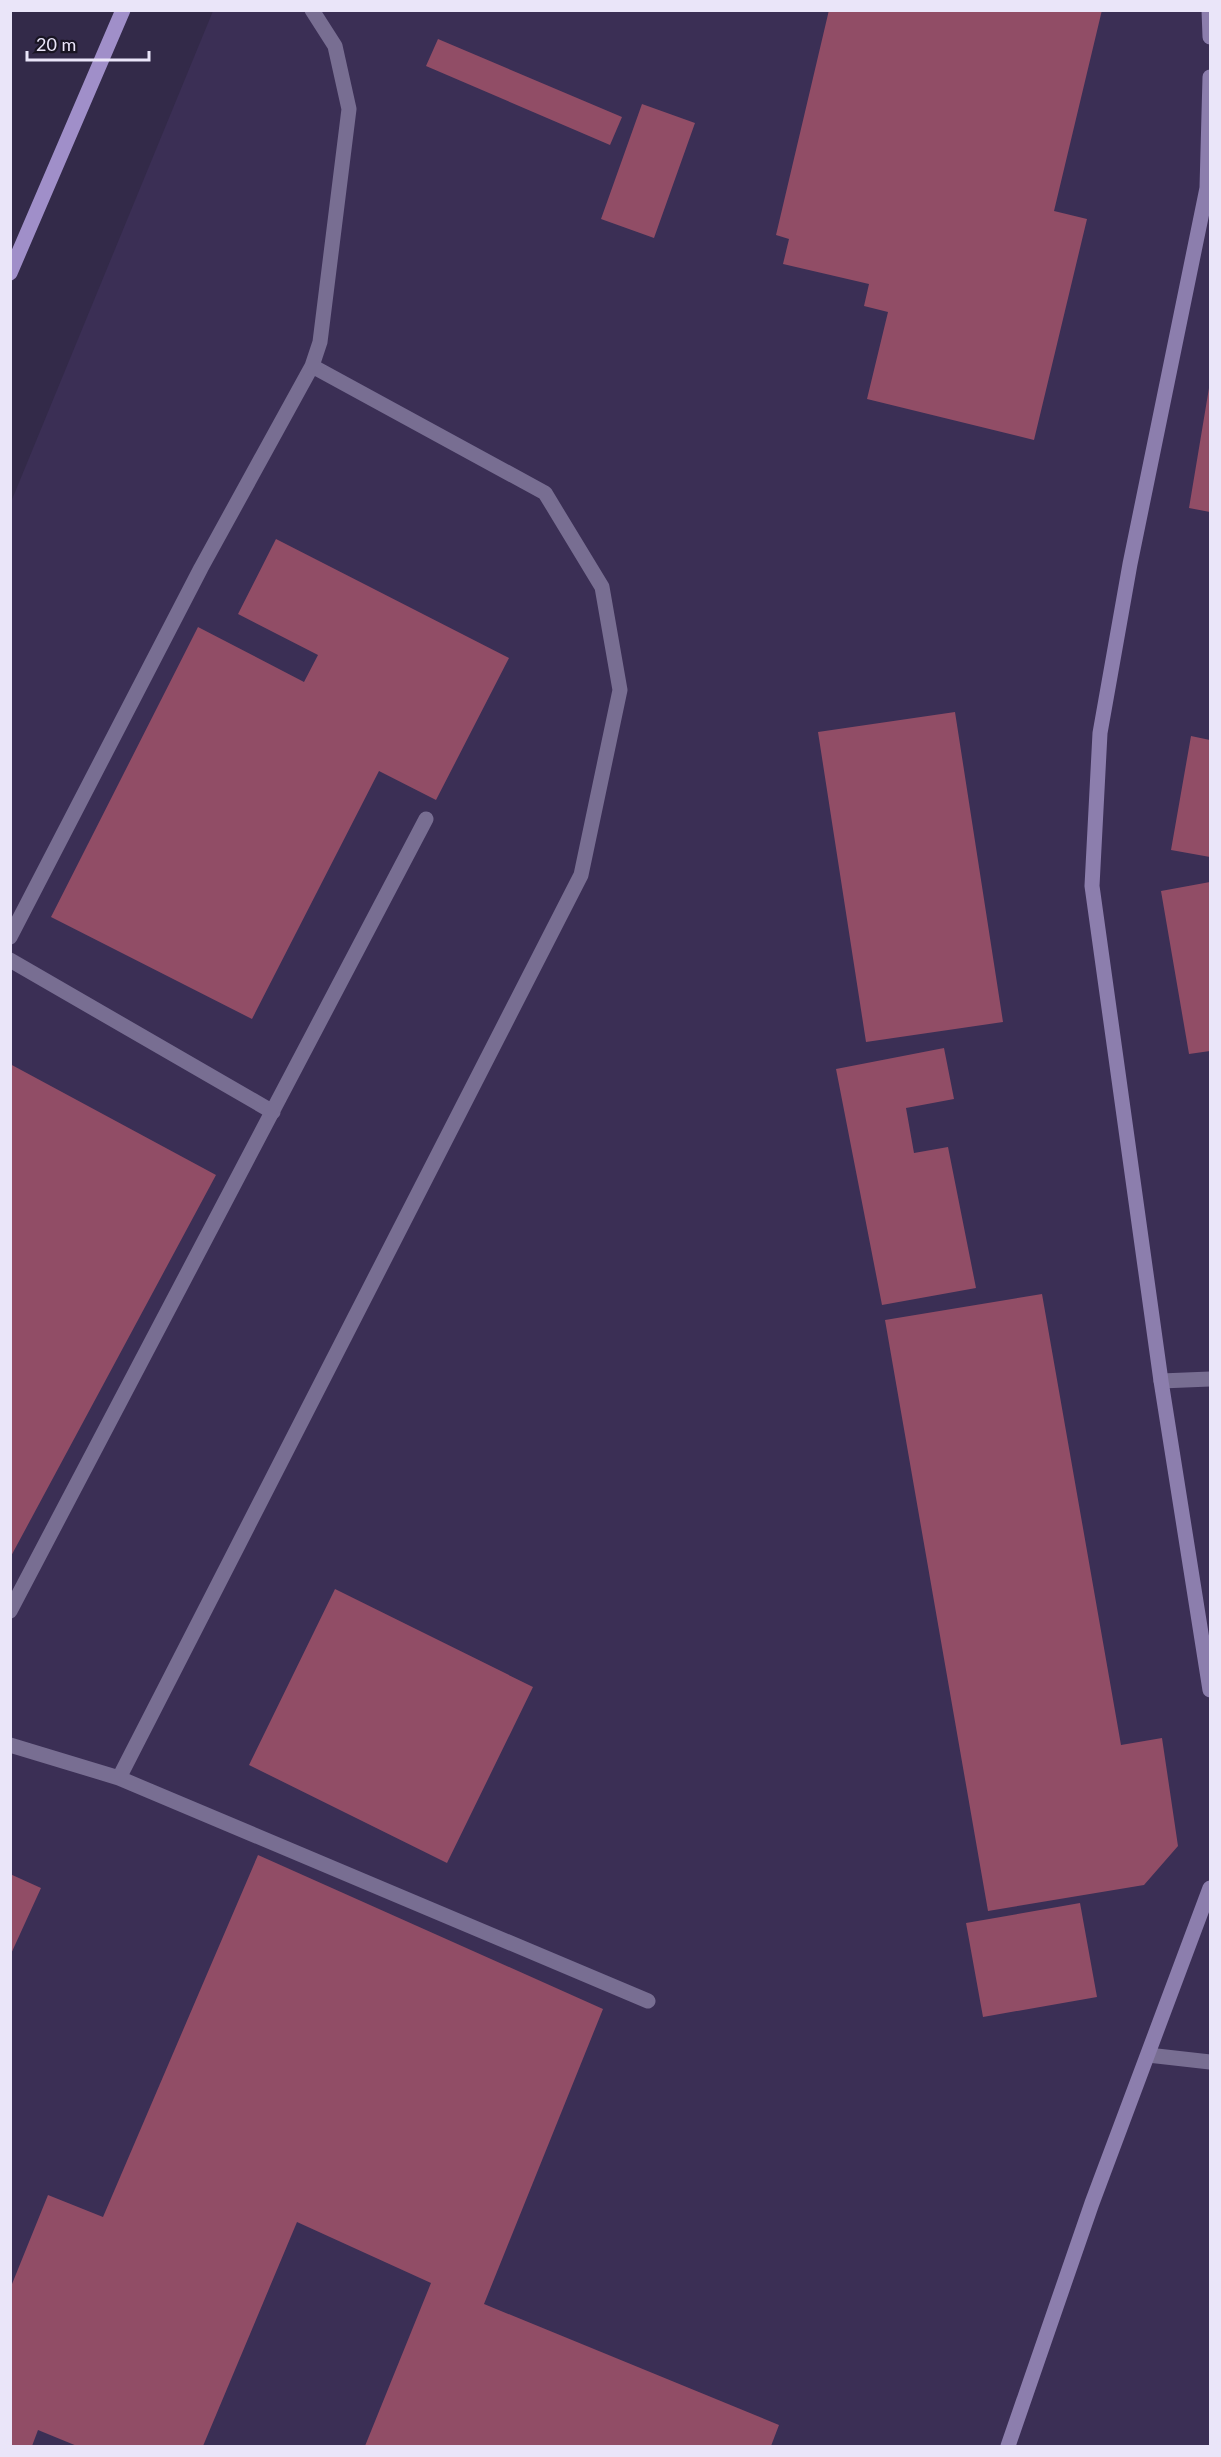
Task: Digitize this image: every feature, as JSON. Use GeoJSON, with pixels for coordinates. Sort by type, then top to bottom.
{"type":"FeatureCollection","features":[{"type":"Feature","properties":{"kind":"main road"},"geometry":{"type":"LineString","coordinates":[[10,273],[123,10]]}},
{"type":"Feature","properties":{"kind":"street"},"geometry":{"type":"LineString","coordinates":[[10,937],[201,568],[312,366],[320,342],[349,109],[335,46],[312,10]]}},
{"type":"Feature","properties":{"kind":"street"},"geometry":{"type":"LineString","coordinates":[[1209,10],[1210,37]]}},
{"type":"Feature","properties":{"kind":"street"},"geometry":{"type":"LineString","coordinates":[[1210,77],[1209,188],[1130,564],[1100,733],[1092,886],[1161,1381],[1210,1690]]}},
{"type":"Feature","properties":{"kind":"street"},"geometry":{"type":"LineString","coordinates":[[119,1778],[581,875],[620,690],[602,587],[545,493],[312,366]]}},
{"type":"Feature","properties":{"kind":"street"},"geometry":{"type":"LineString","coordinates":[[10,1611],[426,819]]}},
{"type":"Feature","properties":{"kind":"street"},"geometry":{"type":"LineString","coordinates":[[10,960],[273,1112]]}},
{"type":"Feature","properties":{"kind":"street"},"geometry":{"type":"LineString","coordinates":[[1161,1381],[1210,1379]]}},
{"type":"Feature","properties":{"kind":"street"},"geometry":{"type":"LineString","coordinates":[[10,1745],[119,1778],[648,2001]]}},
{"type":"Feature","properties":{"kind":"street"},"geometry":{"type":"LineString","coordinates":[[1008,2446],[1092,2203],[1210,1888]]}},
{"type":"Feature","properties":{"kind":"street"},"geometry":{"type":"LineString","coordinates":[[1148,2055],[1210,2062]]}},
{"type":"Feature","properties":{"kind":"shaded area"},"geometry":{"type":"Polygon","coordinates":[[[213,11],[1210,11],[1210,2446],[11,2446],[11,502],[213,11]]]}},
{"type":"Feature","properties":{"kind":"building"},"geometry":{"type":"Polygon","coordinates":[[[829,10],[1102,10],[1054,211],[1087,219],[1034,440],[867,399],[888,312],[864,306],[869,284],[783,264],[789,239],[776,235],[829,10]]]}},
{"type":"Feature","properties":{"kind":"building"},"geometry":{"type":"Polygon","coordinates":[[[438,39],[622,117],[610,145],[426,66],[438,39]]]}},
{"type":"Feature","properties":{"kind":"building"},"geometry":{"type":"Polygon","coordinates":[[[642,104],[695,123],[654,238],[601,219],[642,104]]]}},
{"type":"Feature","properties":{"kind":"building"},"geometry":{"type":"Polygon","coordinates":[[[1210,388],[1210,512],[1189,508],[1210,388]]]}},
{"type":"Feature","properties":{"kind":"building"},"geometry":{"type":"Polygon","coordinates":[[[276,539],[509,658],[436,800],[379,771],[252,1019],[51,917],[198,627],[304,682],[318,655],[238,614],[276,539]]]}},
{"type":"Feature","properties":{"kind":"building"},"geometry":{"type":"Polygon","coordinates":[[[955,712],[1003,1022],[866,1042],[818,732],[955,712]]]}},
{"type":"Feature","properties":{"kind":"building"},"geometry":{"type":"Polygon","coordinates":[[[1191,736],[1210,740],[1210,857],[1171,850],[1191,736]]]}},
{"type":"Feature","properties":{"kind":"building"},"geometry":{"type":"Polygon","coordinates":[[[1210,882],[1210,1051],[1189,1054],[1161,891],[1210,882]]]}},
{"type":"Feature","properties":{"kind":"building"},"geometry":{"type":"Polygon","coordinates":[[[944,1048],[954,1099],[906,1108],[914,1153],[948,1147],[976,1288],[882,1305],[836,1069],[944,1048]]]}},
{"type":"Feature","properties":{"kind":"building"},"geometry":{"type":"Polygon","coordinates":[[[10,1064],[216,1175],[10,1558],[10,1064]]]}},
{"type":"Feature","properties":{"kind":"building"},"geometry":{"type":"Polygon","coordinates":[[[1042,1294],[1121,1745],[1162,1738],[1178,1846],[1144,1885],[988,1911],[885,1320],[1042,1294]]]}},
{"type":"Feature","properties":{"kind":"building"},"geometry":{"type":"Polygon","coordinates":[[[335,1589],[533,1687],[447,1863],[249,1765],[335,1589]]]}},
{"type":"Feature","properties":{"kind":"building"},"geometry":{"type":"Polygon","coordinates":[[[258,1855],[603,2009],[484,2304],[779,2425],[771,2446],[365,2446],[431,2283],[297,2222],[203,2446],[77,2446],[38,2430],[32,2446],[10,2446],[10,2289],[48,2195],[103,2217],[258,1855]]]}},
{"type":"Feature","properties":{"kind":"building"},"geometry":{"type":"Polygon","coordinates":[[[10,1874],[41,1888],[10,1956],[10,1874]]]}},
{"type":"Feature","properties":{"kind":"building"},"geometry":{"type":"Polygon","coordinates":[[[1080,1903],[1097,1997],[983,2017],[966,1923],[1080,1903]]]}}]}
